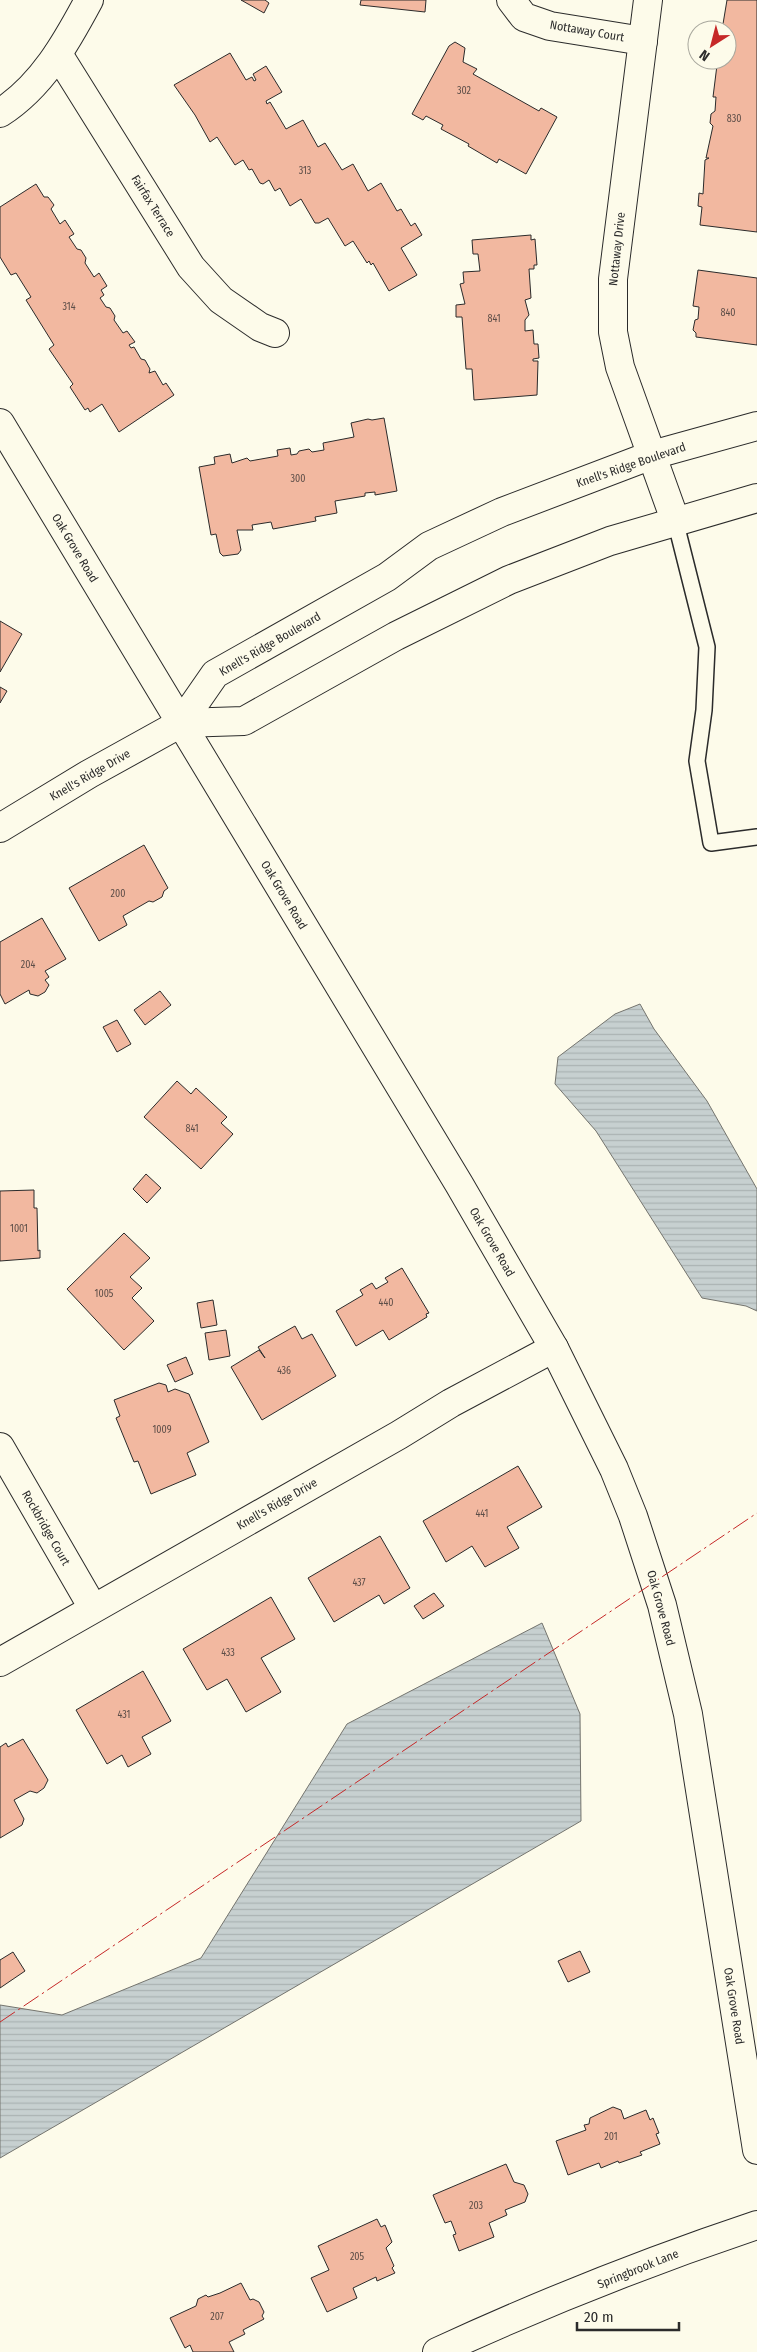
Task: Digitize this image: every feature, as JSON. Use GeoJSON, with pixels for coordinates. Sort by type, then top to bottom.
{"type":"FeatureCollection","features":[{"type":"Feature","properties":{"kind":"street"},"geometry":{"type":"LineString","coordinates":[[0,113],[18,101],[40,78],[67,43],[89,0]]}},
{"type":"Feature","properties":{"kind":"street","name":"Nottaway Court"},"geometry":{"type":"LineString","coordinates":[[511,0],[524,17],[550,26],[643,41]]}},
{"type":"Feature","properties":{"kind":"street","name":"Nottaway Drive"},"geometry":{"type":"LineString","coordinates":[[648,0],[612,279],[613,332],[620,367],[675,520]]}},
{"type":"Feature","properties":{"kind":"street","name":"Fairfax Terrace"},"geometry":{"type":"LineString","coordinates":[[58,54],[191,267],[221,300],[260,327],[275,333]]}},
{"type":"Feature","properties":{"kind":"street","name":"Oak Grove Road"},"geometry":{"type":"LineString","coordinates":[[0,423],[453,1175],[554,1348],[614,1469],[633,1516],[662,1605],[688,1714],[757,2150]]}},
{"type":"Feature","properties":{"kind":"street","name":"Knell's Ridge Boulevard"},"geometry":{"type":"LineString","coordinates":[[181,723],[215,674],[387,577],[428,546],[502,512],[652,455],[757,426]]}},
{"type":"Feature","properties":{"kind":"street"},"geometry":{"type":"LineString","coordinates":[[181,723],[244,721],[396,636],[509,580],[610,541],[675,520],[757,498]]}},
{"type":"Feature","properties":{"kind":"street","name":"Knell's Ridge Drive"},"geometry":{"type":"LineString","coordinates":[[0,828],[89,774],[181,723]]}},
{"type":"Feature","properties":{"kind":"street","name":"Knell's Ridge Drive"},"geometry":{"type":"LineString","coordinates":[[0,1662],[390,1440],[451,1403],[554,1348]]}},
{"type":"Feature","properties":{"kind":"street","name":"Rockbridge Court"},"geometry":{"type":"LineString","coordinates":[[0,1447],[93,1608]]}},
{"type":"Feature","properties":{"kind":"street","name":"Springbrook Lane"},"geometry":{"type":"LineString","coordinates":[[438,2352],[488,2329],[704,2242],[757,2225]]}},
{"type":"Feature","properties":{"kind":"lane"},"geometry":{"type":"LineString","coordinates":[[675,520],[707,647],[704,710],[696,761],[711,843],[757,837]]}},
{"type":"Feature","properties":{"kind":"shaded area"},"geometry":{"type":"Polygon","coordinates":[[[640,1004],[654,1029],[707,1101],[757,1189],[757,1311],[746,1306],[702,1298],[596,1131],[555,1084],[558,1057],[615,1014],[640,1004]]]}},
{"type":"Feature","properties":{"kind":"shaded area"},"geometry":{"type":"Polygon","coordinates":[[[542,1623],[580,1714],[581,1821],[0,2158],[0,2005],[62,2015],[201,1958],[347,1724],[542,1623]]]}},
{"type":"Feature","properties":{"kind":"building"},"geometry":{"type":"Polygon","coordinates":[[[241,0],[265,0],[269,3],[264,13],[241,0]]]}},
{"type":"Feature","properties":{"kind":"building"},"geometry":{"type":"Polygon","coordinates":[[[361,0],[426,0],[425,12],[360,5],[361,0]]]}},
{"type":"Feature","properties":{"kind":"building"},"geometry":{"type":"Polygon","coordinates":[[[727,0],[757,0],[757,232],[700,225],[702,207],[698,206],[699,193],[703,194],[705,160],[709,158],[706,158],[713,126],[710,123],[711,114],[715,111],[716,97],[713,97],[716,70],[737,70],[737,20],[724,20],[727,0]]]}},
{"type":"Feature","properties":{"kind":"building"},"geometry":{"type":"Polygon","coordinates":[[[455,42],[465,48],[463,62],[477,69],[473,74],[539,111],[541,108],[557,117],[526,174],[499,159],[497,163],[468,146],[469,144],[441,129],[443,125],[426,116],[423,120],[412,114],[449,46],[455,42]]]}},
{"type":"Feature","properties":{"kind":"building"},"geometry":{"type":"Polygon","coordinates":[[[230,53],[246,80],[252,77],[254,81],[256,80],[253,74],[266,66],[282,92],[266,101],[267,104],[270,102],[286,129],[303,120],[318,147],[325,143],[342,170],[353,164],[368,191],[381,183],[397,211],[401,209],[411,226],[415,223],[422,235],[401,248],[417,275],[389,291],[373,263],[371,265],[369,261],[367,263],[353,241],[345,246],[328,218],[315,223],[301,199],[290,206],[280,188],[275,191],[269,180],[263,184],[260,183],[252,169],[249,170],[243,160],[235,165],[217,137],[210,142],[195,115],[174,85],[230,53]]]}},
{"type":"Feature","properties":{"kind":"building"},"geometry":{"type":"Polygon","coordinates":[[[36,184],[44,197],[48,197],[54,205],[51,209],[60,224],[65,220],[74,234],[69,237],[86,258],[85,263],[94,277],[99,273],[107,286],[101,290],[104,295],[100,298],[106,307],[110,308],[115,316],[114,320],[123,333],[127,331],[135,342],[129,345],[131,348],[134,347],[141,359],[145,360],[150,369],[149,373],[155,371],[163,385],[166,383],[174,395],[119,432],[102,404],[90,412],[88,408],[85,410],[70,387],[73,384],[49,349],[54,345],[26,300],[31,297],[16,273],[11,275],[0,257],[0,207],[36,184]]]}},
{"type":"Feature","properties":{"kind":"building"},"geometry":{"type":"Polygon","coordinates":[[[531,235],[531,240],[535,239],[537,265],[534,265],[534,269],[529,269],[531,298],[525,300],[529,315],[525,320],[525,331],[533,330],[534,344],[538,344],[539,358],[533,359],[533,361],[538,361],[537,395],[474,400],[472,369],[466,369],[462,317],[456,317],[456,305],[465,304],[460,284],[464,283],[463,272],[480,271],[478,254],[473,254],[472,240],[531,235]]]}},
{"type":"Feature","properties":{"kind":"building"},"geometry":{"type":"Polygon","coordinates":[[[698,270],[757,278],[757,345],[696,337],[696,333],[693,330],[695,320],[698,319],[699,307],[693,306],[698,270]]]}},
{"type":"Feature","properties":{"kind":"building"},"geometry":{"type":"Polygon","coordinates":[[[384,418],[397,491],[375,495],[375,492],[365,493],[365,496],[335,501],[337,513],[315,517],[316,521],[273,529],[271,522],[252,525],[253,530],[237,530],[241,550],[238,554],[223,556],[220,553],[216,534],[211,535],[199,467],[215,464],[214,457],[230,454],[232,463],[247,458],[250,461],[278,456],[277,450],[290,448],[291,455],[309,449],[312,452],[324,450],[323,443],[354,437],[351,423],[384,418]]]}},
{"type":"Feature","properties":{"kind":"building"},"geometry":{"type":"Polygon","coordinates":[[[0,621],[22,634],[0,672],[0,621]]]}},
{"type":"Feature","properties":{"kind":"building"},"geometry":{"type":"Polygon","coordinates":[[[0,687],[7,691],[0,703],[0,687]]]}},
{"type":"Feature","properties":{"kind":"building"},"geometry":{"type":"Polygon","coordinates":[[[144,845],[168,888],[164,891],[162,897],[153,902],[149,901],[123,916],[127,925],[99,941],[69,888],[144,845]]]}},
{"type":"Feature","properties":{"kind":"building"},"geometry":{"type":"Polygon","coordinates":[[[42,918],[66,959],[45,971],[49,977],[45,980],[49,985],[45,992],[38,996],[30,994],[29,990],[5,1004],[0,994],[0,942],[42,918]]]}},
{"type":"Feature","properties":{"kind":"building"},"geometry":{"type":"Polygon","coordinates":[[[160,991],[171,1005],[145,1025],[134,1010],[160,991]]]}},
{"type":"Feature","properties":{"kind":"building"},"geometry":{"type":"Polygon","coordinates":[[[117,1020],[131,1044],[117,1052],[103,1027],[117,1020]]]}},
{"type":"Feature","properties":{"kind":"building"},"geometry":{"type":"Polygon","coordinates":[[[177,1081],[191,1094],[196,1088],[227,1117],[221,1123],[233,1134],[201,1169],[144,1117],[177,1081]]]}},
{"type":"Feature","properties":{"kind":"building"},"geometry":{"type":"Polygon","coordinates":[[[146,1174],[161,1188],[147,1203],[133,1189],[146,1174]]]}},
{"type":"Feature","properties":{"kind":"building"},"geometry":{"type":"Polygon","coordinates":[[[34,1190],[34,1208],[37,1208],[38,1251],[40,1250],[40,1258],[0,1261],[0,1191],[34,1190]]]}},
{"type":"Feature","properties":{"kind":"building"},"geometry":{"type":"Polygon","coordinates":[[[124,1233],[150,1258],[130,1277],[142,1288],[132,1298],[154,1321],[124,1350],[67,1289],[124,1233]]]}},
{"type":"Feature","properties":{"kind":"building"},"geometry":{"type":"Polygon","coordinates":[[[402,1268],[429,1313],[426,1314],[427,1317],[389,1340],[383,1330],[356,1346],[336,1311],[363,1295],[360,1290],[372,1283],[376,1289],[388,1282],[385,1278],[402,1268]]]}},
{"type":"Feature","properties":{"kind":"building"},"geometry":{"type":"Polygon","coordinates":[[[213,1300],[217,1325],[201,1328],[197,1303],[213,1300]]]}},
{"type":"Feature","properties":{"kind":"building"},"geometry":{"type":"Polygon","coordinates":[[[295,1326],[302,1339],[312,1334],[336,1376],[262,1420],[231,1367],[259,1350],[265,1358],[258,1347],[295,1326]]]}},
{"type":"Feature","properties":{"kind":"building"},"geometry":{"type":"Polygon","coordinates":[[[226,1330],[230,1356],[209,1360],[205,1333],[226,1330]]]}},
{"type":"Feature","properties":{"kind":"building"},"geometry":{"type":"Polygon","coordinates":[[[186,1357],[193,1374],[175,1382],[167,1365],[186,1357]]]}},
{"type":"Feature","properties":{"kind":"building"},"geometry":{"type":"Polygon","coordinates":[[[159,1383],[166,1385],[168,1392],[175,1389],[189,1394],[209,1442],[187,1453],[196,1475],[151,1494],[138,1461],[134,1462],[116,1418],[120,1416],[114,1400],[159,1383]]]}},
{"type":"Feature","properties":{"kind":"building"},"geometry":{"type":"Polygon","coordinates":[[[518,1466],[542,1507],[507,1527],[519,1548],[485,1567],[472,1546],[446,1562],[423,1521],[518,1466]]]}},
{"type":"Feature","properties":{"kind":"building"},"geometry":{"type":"Polygon","coordinates":[[[380,1536],[410,1588],[384,1604],[379,1595],[334,1622],[308,1578],[380,1536]]]}},
{"type":"Feature","properties":{"kind":"building"},"geometry":{"type":"Polygon","coordinates":[[[434,1593],[444,1606],[423,1619],[414,1606],[434,1593]]]}},
{"type":"Feature","properties":{"kind":"building"},"geometry":{"type":"Polygon","coordinates":[[[271,1597],[295,1639],[261,1658],[281,1692],[246,1712],[227,1679],[207,1690],[183,1649],[271,1597]]]}},
{"type":"Feature","properties":{"kind":"building"},"geometry":{"type":"Polygon","coordinates":[[[143,1671],[171,1721],[142,1737],[151,1754],[128,1767],[122,1755],[107,1764],[76,1710],[143,1671]]]}},
{"type":"Feature","properties":{"kind":"building"},"geometry":{"type":"Polygon","coordinates":[[[23,1739],[48,1780],[44,1788],[37,1793],[30,1791],[14,1800],[24,1819],[22,1825],[0,1838],[0,1747],[6,1743],[8,1747],[23,1739]]]}},
{"type":"Feature","properties":{"kind":"building"},"geometry":{"type":"Polygon","coordinates":[[[580,1951],[590,1972],[568,1982],[558,1961],[580,1951]]]}},
{"type":"Feature","properties":{"kind":"building"},"geometry":{"type":"Polygon","coordinates":[[[13,1952],[25,1971],[0,1988],[0,1960],[13,1952]]]}},
{"type":"Feature","properties":{"kind":"building"},"geometry":{"type":"Polygon","coordinates":[[[613,2107],[621,2110],[624,2119],[646,2110],[650,2120],[653,2118],[659,2133],[656,2134],[660,2144],[640,2152],[642,2155],[619,2163],[618,2161],[601,2168],[599,2163],[568,2175],[556,2141],[586,2130],[584,2125],[589,2124],[590,2118],[613,2107]]]}},
{"type":"Feature","properties":{"kind":"building"},"geometry":{"type":"Polygon","coordinates":[[[506,2164],[514,2182],[524,2185],[528,2194],[525,2202],[505,2210],[507,2215],[489,2223],[494,2237],[459,2251],[453,2235],[456,2234],[451,2221],[445,2223],[433,2195],[506,2164]]]}},
{"type":"Feature","properties":{"kind":"building"},"geometry":{"type":"Polygon","coordinates":[[[377,2219],[381,2227],[385,2225],[392,2242],[386,2248],[395,2273],[377,2281],[376,2277],[353,2288],[357,2298],[327,2312],[311,2278],[329,2270],[318,2246],[377,2219]]]}},
{"type":"Feature","properties":{"kind":"building"},"geometry":{"type":"Polygon","coordinates":[[[241,2283],[250,2300],[253,2299],[259,2302],[264,2312],[262,2316],[264,2319],[243,2330],[245,2334],[229,2342],[234,2352],[193,2352],[190,2345],[185,2348],[170,2318],[196,2306],[198,2299],[206,2295],[208,2297],[220,2293],[241,2283]]]}},
{"type":"Feature","properties":{"kind":"power"},"geometry":{"type":"LineString","coordinates":[[0,2022],[757,1513]]}}]}
